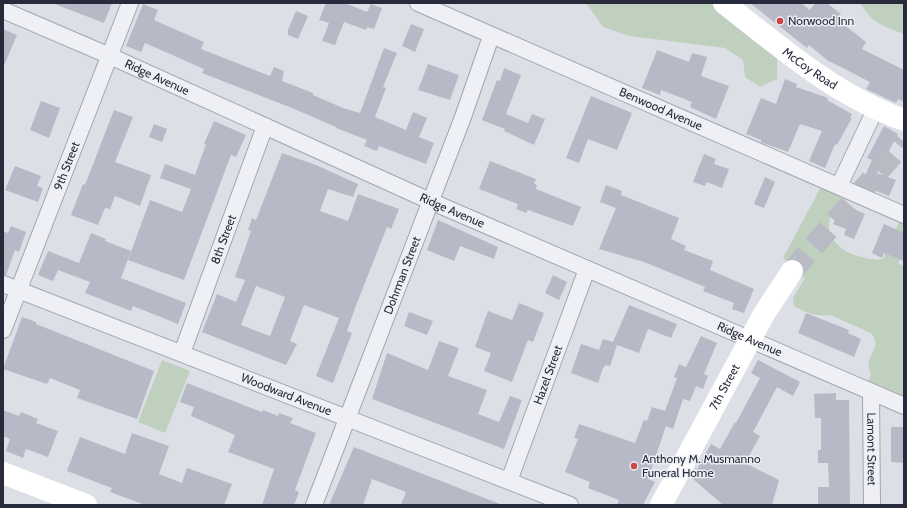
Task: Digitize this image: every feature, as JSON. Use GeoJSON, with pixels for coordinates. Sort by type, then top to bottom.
{"type":"FeatureCollection","features":[{"type":"Feature","properties":{"kind":"street","name":"9th Street"},"geometry":{"type":"LineString","coordinates":[[3,330],[130,3]]}},
{"type":"Feature","properties":{"kind":"street","name":"Benwood Avenue"},"geometry":{"type":"LineString","coordinates":[[418,3],[904,215]]}},
{"type":"Feature","properties":{"kind":"street","name":"McCoy Road"},"geometry":{"type":"LineString","coordinates":[[724,3],[802,64],[876,108],[904,120]]}},
{"type":"Feature","properties":{"kind":"street","name":"Ridge Avenue"},"geometry":{"type":"LineString","coordinates":[[3,10],[110,56],[430,201],[904,406]]}},
{"type":"Feature","properties":{"kind":"street","name":"Dohrman Street"},"geometry":{"type":"LineString","coordinates":[[314,505],[488,44]]}},
{"type":"Feature","properties":{"kind":"street"},"geometry":{"type":"LineString","coordinates":[[839,186],[876,108]]}},
{"type":"Feature","properties":{"kind":"street","name":"8th Street"},"geometry":{"type":"LineString","coordinates":[[182,353],[265,126]]}},
{"type":"Feature","properties":{"kind":"street","name":"Hazel Street"},"geometry":{"type":"LineString","coordinates":[[509,481],[587,269]]}},
{"type":"Feature","properties":{"kind":"street","name":"7th Street"},"geometry":{"type":"LineString","coordinates":[[661,505],[774,297],[792,271]]}},
{"type":"Feature","properties":{"kind":"street","name":"Woodward Avenue"},"geometry":{"type":"LineString","coordinates":[[3,284],[570,505]]}},
{"type":"Feature","properties":{"kind":"street","name":"Lamont Street"},"geometry":{"type":"LineString","coordinates":[[871,392],[872,505]]}},
{"type":"Feature","properties":{"kind":"street"},"geometry":{"type":"LineString","coordinates":[[3,473],[86,505]]}},
{"type":"Feature","properties":{"kind":"green space"},"geometry":{"type":"Polygon","coordinates":[[[586,3],[722,3],[777,46],[777,79],[760,87],[745,77],[743,60],[725,48],[629,36],[603,27],[586,3]]]}},
{"type":"Feature","properties":{"kind":"green space"},"geometry":{"type":"Polygon","coordinates":[[[860,3],[904,3],[904,34],[879,23],[864,10],[860,3]]]}},
{"type":"Feature","properties":{"kind":"green space"},"geometry":{"type":"Polygon","coordinates":[[[824,181],[844,190],[832,214],[829,227],[835,242],[850,253],[867,258],[883,259],[902,215],[904,216],[904,249],[898,264],[904,266],[904,404],[865,388],[871,374],[869,367],[870,357],[876,344],[871,333],[830,315],[812,314],[794,306],[793,298],[805,278],[783,258],[824,181]]]}},
{"type":"Feature","properties":{"kind":"green space"},"geometry":{"type":"Polygon","coordinates":[[[162,360],[190,371],[165,433],[138,422],[162,360]]]}},
{"type":"Feature","properties":{"kind":"building"},"geometry":{"type":"Polygon","coordinates":[[[52,3],[112,3],[104,23],[52,3]]]}},
{"type":"Feature","properties":{"kind":"building"},"geometry":{"type":"Polygon","coordinates":[[[326,3],[345,3],[367,12],[371,4],[382,8],[374,29],[367,27],[366,30],[344,22],[335,45],[322,41],[329,23],[319,20],[326,3]]]}},
{"type":"Feature","properties":{"kind":"building"},"geometry":{"type":"Polygon","coordinates":[[[750,3],[801,3],[810,10],[815,3],[827,3],[841,14],[837,19],[866,42],[862,49],[904,70],[904,102],[898,99],[896,103],[866,89],[870,82],[827,60],[809,45],[807,48],[750,3]]]}},
{"type":"Feature","properties":{"kind":"building"},"geometry":{"type":"Polygon","coordinates":[[[143,4],[158,10],[154,20],[204,42],[201,49],[270,76],[274,67],[284,71],[282,81],[313,93],[313,95],[343,108],[360,113],[384,48],[397,53],[383,87],[386,88],[375,117],[406,130],[413,112],[427,118],[419,137],[434,143],[426,164],[379,146],[377,151],[364,146],[367,140],[292,108],[202,73],[204,69],[145,43],[141,52],[126,46],[143,4]]]}},
{"type":"Feature","properties":{"kind":"building"},"geometry":{"type":"Polygon","coordinates":[[[296,11],[308,16],[298,39],[288,35],[288,30],[296,11]]]}},
{"type":"Feature","properties":{"kind":"building"},"geometry":{"type":"Polygon","coordinates":[[[411,24],[424,29],[415,52],[402,46],[411,24]]]}},
{"type":"Feature","properties":{"kind":"building"},"geometry":{"type":"Polygon","coordinates":[[[3,29],[17,35],[3,68],[3,29]]]}},
{"type":"Feature","properties":{"kind":"building"},"geometry":{"type":"Polygon","coordinates":[[[657,50],[689,62],[692,53],[707,57],[701,76],[729,86],[716,119],[690,107],[692,102],[661,90],[660,95],[642,88],[657,50]]]}},
{"type":"Feature","properties":{"kind":"building"},"geometry":{"type":"Polygon","coordinates":[[[428,64],[459,75],[450,100],[418,90],[428,64]]]}},
{"type":"Feature","properties":{"kind":"building"},"geometry":{"type":"Polygon","coordinates":[[[504,68],[521,75],[506,114],[528,123],[532,114],[545,119],[534,145],[504,131],[505,129],[482,120],[497,80],[500,81],[504,68]]]}},
{"type":"Feature","properties":{"kind":"building"},"geometry":{"type":"Polygon","coordinates":[[[785,79],[797,84],[796,87],[828,98],[827,100],[852,114],[850,118],[852,118],[837,145],[835,144],[825,168],[809,161],[822,131],[800,124],[788,152],[761,142],[761,140],[746,134],[761,98],[776,104],[785,79]]]}},
{"type":"Feature","properties":{"kind":"building"},"geometry":{"type":"Polygon","coordinates":[[[591,96],[632,113],[617,150],[588,139],[579,163],[566,158],[591,96]]]}},
{"type":"Feature","properties":{"kind":"building"},"geometry":{"type":"Polygon","coordinates":[[[41,101],[60,108],[49,138],[30,130],[41,101]]]}},
{"type":"Feature","properties":{"kind":"building"},"geometry":{"type":"Polygon","coordinates":[[[114,110],[133,117],[115,162],[151,175],[140,206],[115,196],[110,209],[105,208],[98,225],[71,215],[83,184],[85,185],[114,110]]]}},
{"type":"Feature","properties":{"kind":"building"},"geometry":{"type":"Polygon","coordinates":[[[214,121],[246,135],[236,157],[231,155],[184,280],[128,260],[150,200],[182,212],[191,189],[160,178],[165,164],[195,175],[206,144],[204,144],[214,121]]]}},
{"type":"Feature","properties":{"kind":"building"},"geometry":{"type":"Polygon","coordinates":[[[154,124],[167,129],[162,142],[149,137],[154,124]]]}},
{"type":"Feature","properties":{"kind":"building"},"geometry":{"type":"Polygon","coordinates":[[[884,126],[898,134],[877,173],[896,180],[889,196],[861,185],[872,160],[867,158],[884,126]]]}},
{"type":"Feature","properties":{"kind":"building"},"geometry":{"type":"Polygon","coordinates":[[[282,153],[316,165],[358,184],[353,197],[328,189],[320,211],[348,221],[358,194],[399,209],[391,229],[387,227],[355,308],[347,331],[352,333],[333,383],[316,376],[339,318],[304,305],[290,341],[297,344],[286,365],[202,332],[217,294],[236,302],[245,280],[235,277],[251,231],[248,230],[252,218],[256,220],[282,153]],[[256,286],[241,325],[270,336],[285,297],[256,286]]]}},
{"type":"Feature","properties":{"kind":"building"},"geometry":{"type":"Polygon","coordinates":[[[704,154],[716,159],[714,164],[729,169],[722,188],[707,182],[705,186],[693,182],[704,154]]]}},
{"type":"Feature","properties":{"kind":"building"},"geometry":{"type":"Polygon","coordinates":[[[490,161],[536,179],[534,184],[537,185],[536,189],[581,207],[573,226],[528,210],[526,213],[516,209],[518,204],[479,189],[490,161]]]}},
{"type":"Feature","properties":{"kind":"building"},"geometry":{"type":"Polygon","coordinates":[[[15,166],[41,176],[37,186],[43,188],[38,202],[5,190],[15,166]]]}},
{"type":"Feature","properties":{"kind":"building"},"geometry":{"type":"Polygon","coordinates":[[[765,177],[775,182],[764,208],[754,204],[765,177]]]}},
{"type":"Feature","properties":{"kind":"building"},"geometry":{"type":"Polygon","coordinates":[[[606,185],[622,191],[621,195],[679,218],[671,239],[686,246],[684,250],[713,261],[710,270],[754,289],[744,313],[732,309],[734,303],[703,291],[705,287],[644,262],[599,249],[616,208],[600,202],[606,185]]]}},
{"type":"Feature","properties":{"kind":"building"},"geometry":{"type":"Polygon","coordinates":[[[841,207],[853,212],[854,209],[865,214],[854,239],[844,235],[846,229],[833,224],[841,207]]]}},
{"type":"Feature","properties":{"kind":"building"},"geometry":{"type":"Polygon","coordinates":[[[438,220],[498,247],[494,259],[460,246],[454,261],[427,250],[438,220]]]}},
{"type":"Feature","properties":{"kind":"building"},"geometry":{"type":"Polygon","coordinates":[[[884,224],[904,233],[904,261],[884,253],[882,258],[872,253],[884,224]]]}},
{"type":"Feature","properties":{"kind":"building"},"geometry":{"type":"Polygon","coordinates":[[[11,226],[26,232],[19,252],[15,250],[6,275],[3,275],[3,231],[8,233],[11,226]]]}},
{"type":"Feature","properties":{"kind":"building"},"geometry":{"type":"Polygon","coordinates":[[[91,233],[106,239],[105,241],[131,251],[121,278],[186,303],[178,324],[133,306],[131,311],[85,293],[90,282],[58,270],[53,281],[38,275],[48,251],[79,263],[91,233]]]}},
{"type":"Feature","properties":{"kind":"building"},"geometry":{"type":"Polygon","coordinates":[[[553,275],[567,282],[559,300],[545,293],[553,275]]]}},
{"type":"Feature","properties":{"kind":"building"},"geometry":{"type":"Polygon","coordinates":[[[519,303],[544,313],[533,342],[528,340],[512,382],[484,371],[491,353],[475,347],[488,311],[512,320],[519,303]]]}},
{"type":"Feature","properties":{"kind":"building"},"geometry":{"type":"Polygon","coordinates":[[[629,305],[677,324],[671,338],[648,329],[639,353],[617,345],[610,366],[606,365],[603,368],[598,383],[571,373],[581,344],[599,350],[603,339],[613,342],[629,305]]]}},
{"type":"Feature","properties":{"kind":"building"},"geometry":{"type":"Polygon","coordinates":[[[409,312],[433,321],[427,335],[404,326],[409,312]]]}},
{"type":"Feature","properties":{"kind":"building"},"geometry":{"type":"Polygon","coordinates":[[[806,313],[849,330],[848,333],[861,339],[854,357],[798,333],[806,313]]]}},
{"type":"Feature","properties":{"kind":"building"},"geometry":{"type":"Polygon","coordinates":[[[22,317],[154,371],[137,419],[77,398],[80,390],[50,378],[47,384],[3,369],[22,317]]]}},
{"type":"Feature","properties":{"kind":"building"},"geometry":{"type":"Polygon","coordinates":[[[701,336],[717,343],[704,374],[708,376],[703,389],[696,386],[690,401],[683,399],[673,429],[666,426],[648,479],[655,482],[643,505],[617,505],[619,500],[588,488],[590,482],[565,472],[578,439],[574,438],[579,424],[635,443],[644,420],[647,421],[652,407],[665,411],[677,378],[674,377],[679,364],[686,367],[701,336]]]}},
{"type":"Feature","properties":{"kind":"building"},"geometry":{"type":"Polygon","coordinates":[[[439,341],[459,348],[448,376],[487,390],[478,414],[499,422],[510,396],[522,400],[504,449],[372,399],[387,353],[428,370],[439,341]]]}},
{"type":"Feature","properties":{"kind":"building"},"geometry":{"type":"Polygon","coordinates":[[[758,360],[800,382],[793,396],[777,387],[753,432],[760,436],[745,463],[779,480],[772,505],[723,505],[692,478],[711,444],[720,449],[735,422],[736,423],[760,378],[751,373],[758,360]]]}},
{"type":"Feature","properties":{"kind":"building"},"geometry":{"type":"Polygon","coordinates":[[[187,383],[262,412],[263,410],[278,416],[279,413],[293,418],[290,423],[316,433],[295,490],[299,492],[294,505],[262,505],[274,469],[228,452],[235,435],[191,416],[194,407],[180,402],[187,383]]]}},
{"type":"Feature","properties":{"kind":"building"},"geometry":{"type":"Polygon","coordinates":[[[836,393],[836,400],[849,400],[850,505],[818,505],[818,487],[829,487],[828,463],[818,463],[818,450],[821,450],[821,418],[815,418],[814,394],[836,393]]]}},
{"type":"Feature","properties":{"kind":"building"},"geometry":{"type":"Polygon","coordinates":[[[3,410],[19,416],[21,412],[38,419],[36,423],[58,431],[48,457],[26,449],[23,458],[6,451],[10,439],[3,436],[3,410]]]}},
{"type":"Feature","properties":{"kind":"building"},"geometry":{"type":"Polygon","coordinates":[[[891,427],[904,427],[904,463],[891,462],[891,427]]]}},
{"type":"Feature","properties":{"kind":"building"},"geometry":{"type":"Polygon","coordinates":[[[132,433],[169,446],[159,474],[182,483],[187,468],[232,484],[224,505],[145,505],[110,492],[112,488],[67,471],[80,437],[125,454],[132,433]]]}},
{"type":"Feature","properties":{"kind":"building"},"geometry":{"type":"Polygon","coordinates":[[[354,447],[500,505],[401,505],[406,492],[372,479],[363,505],[329,505],[354,447]]]}},
{"type":"Feature","properties":{"kind":"tunnel"},"geometry":{"type":"LineString","coordinates":[[792,271],[904,142]]}},
{"type":"Feature","properties":{"kind":"place","name":"Norwood Inn"},"geometry":{"type":"Point","coordinates":[780,21]}},
{"type":"Feature","properties":{"kind":"place","name":"Anthony M. Musmanno Funeral Home"},"geometry":{"type":"Point","coordinates":[634,466]}}]}
